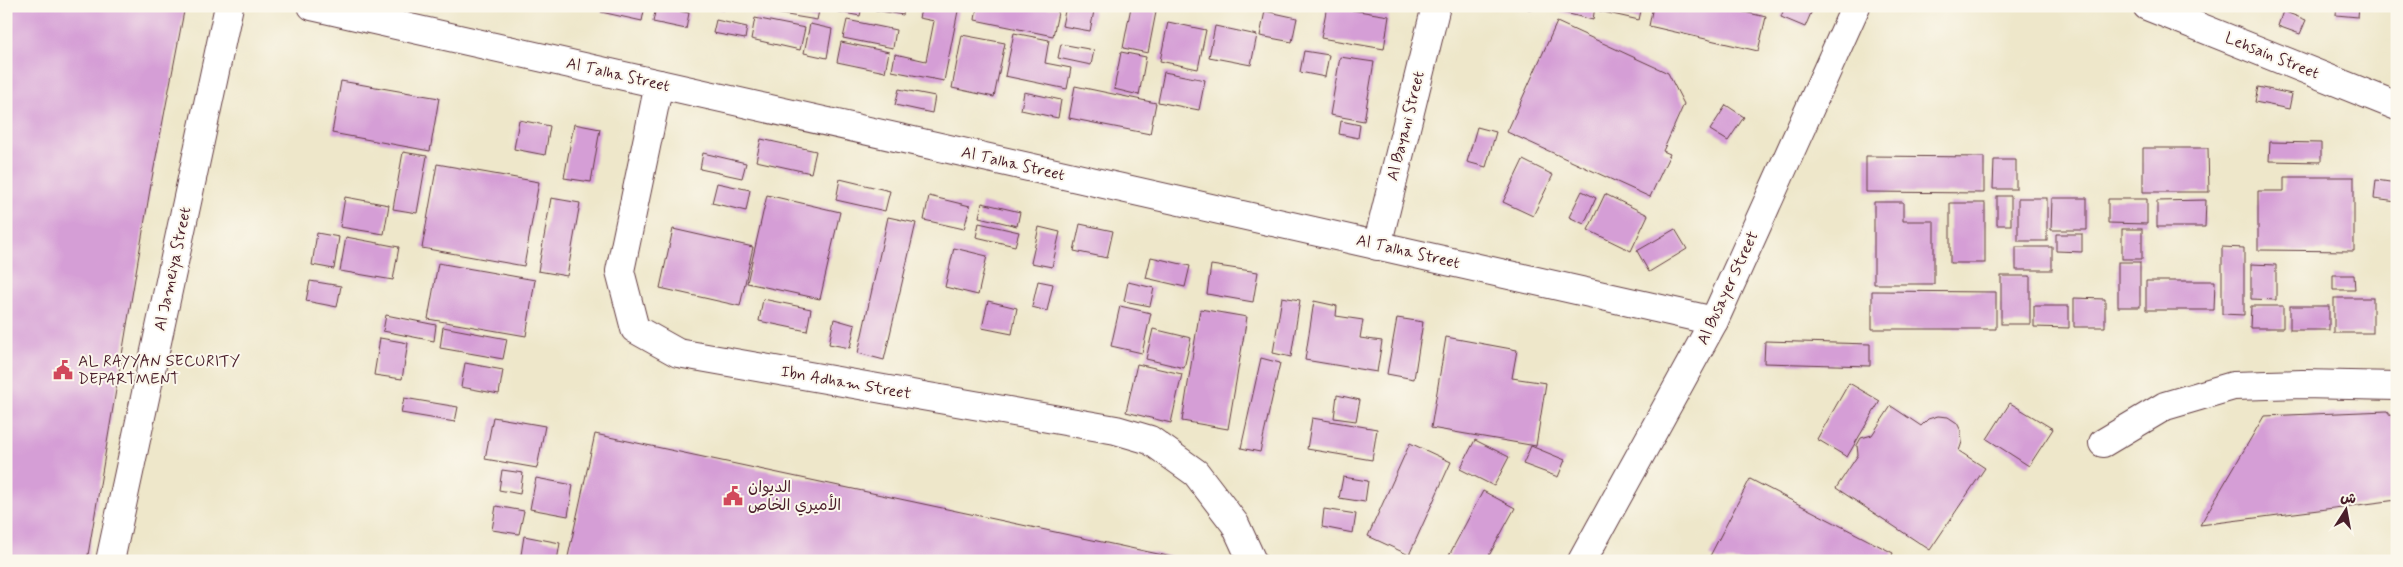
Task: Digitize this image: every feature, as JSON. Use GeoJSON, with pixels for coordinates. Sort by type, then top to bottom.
{"type":"FeatureCollection","features":[{"type":"Feature","properties":{"kind":"street","name":"Al Jameiya Street"},"geometry":{"type":"LineString","coordinates":[[110,561],[228,6]]}},
{"type":"Feature","properties":{"kind":"street","name":"Al Talha Street"},"geometry":{"type":"LineString","coordinates":[[312,6],[1714,321]]}},
{"type":"Feature","properties":{"kind":"street","name":"Al Bayani Street"},"geometry":{"type":"LineString","coordinates":[[1377,246],[1436,6]]}},
{"type":"Feature","properties":{"kind":"street","name":"Al Busayer Street"},"geometry":{"type":"LineString","coordinates":[[1582,561],[1714,321],[1856,6]]}},
{"type":"Feature","properties":{"kind":"street","name":"Lehsain Street"},"geometry":{"type":"LineString","coordinates":[[2147,6],[2397,106]]}},
{"type":"Feature","properties":{"kind":"street","name":"Ibn Adham Street"},"geometry":{"type":"LineString","coordinates":[[659,84],[620,271],[635,329],[678,353],[1116,430],[1150,440],[1196,473],[1235,524],[1252,561]]}},
{"type":"Feature","properties":{"kind":"street"},"geometry":{"type":"LineString","coordinates":[[2104,443],[2165,406],[2233,386],[2302,384],[2397,386]]}},
{"type":"Feature","properties":{"kind":"building","name":"AL RAYYAN SECURITY DEPARTMENT"},"geometry":{"type":"Polygon","coordinates":[[[6,6],[185,6],[152,178],[87,561],[6,561],[6,6]]]}},
{"type":"Feature","properties":{"kind":"building"},"geometry":{"type":"Polygon","coordinates":[[[603,6],[645,6],[642,21],[601,12],[603,6]]]}},
{"type":"Feature","properties":{"kind":"building"},"geometry":{"type":"Polygon","coordinates":[[[708,6],[724,6],[723,10],[708,6]]]}},
{"type":"Feature","properties":{"kind":"building"},"geometry":{"type":"Polygon","coordinates":[[[764,6],[820,6],[817,20],[763,11],[764,6]]]}},
{"type":"Feature","properties":{"kind":"building"},"geometry":{"type":"Polygon","coordinates":[[[830,6],[862,6],[860,16],[829,10],[830,6]]]}},
{"type":"Feature","properties":{"kind":"building"},"geometry":{"type":"Polygon","coordinates":[[[876,6],[905,6],[903,15],[875,10],[876,6]]]}},
{"type":"Feature","properties":{"kind":"building"},"geometry":{"type":"Polygon","coordinates":[[[922,6],[959,6],[944,81],[892,71],[895,54],[926,61],[934,21],[919,18],[922,6]]]}},
{"type":"Feature","properties":{"kind":"building"},"geometry":{"type":"Polygon","coordinates":[[[977,6],[1059,8],[1053,36],[975,20],[977,6]]]}},
{"type":"Feature","properties":{"kind":"building"},"geometry":{"type":"Polygon","coordinates":[[[1066,6],[1095,6],[1090,31],[1062,26],[1066,6]]]}},
{"type":"Feature","properties":{"kind":"building"},"geometry":{"type":"Polygon","coordinates":[[[1149,6],[1164,6],[1164,10],[1149,6]]]}},
{"type":"Feature","properties":{"kind":"building"},"geometry":{"type":"Polygon","coordinates":[[[1327,6],[1389,16],[1384,49],[1321,38],[1327,6]]]}},
{"type":"Feature","properties":{"kind":"building"},"geometry":{"type":"Polygon","coordinates":[[[1519,6],[1533,6],[1532,10],[1519,6]]]}},
{"type":"Feature","properties":{"kind":"building"},"geometry":{"type":"Polygon","coordinates":[[[1537,6],[1595,6],[1593,20],[1537,6]]]}},
{"type":"Feature","properties":{"kind":"building"},"geometry":{"type":"Polygon","coordinates":[[[1600,6],[1642,6],[1639,20],[1599,11],[1600,6]]]}},
{"type":"Feature","properties":{"kind":"building"},"geometry":{"type":"Polygon","coordinates":[[[1653,6],[1718,6],[1766,17],[1758,51],[1649,26],[1653,6]]]}},
{"type":"Feature","properties":{"kind":"building"},"geometry":{"type":"Polygon","coordinates":[[[1785,6],[1814,6],[1805,27],[1781,17],[1785,6]]]}},
{"type":"Feature","properties":{"kind":"building"},"geometry":{"type":"Polygon","coordinates":[[[2337,6],[2359,6],[2358,17],[2336,15],[2337,6]]]}},
{"type":"Feature","properties":{"kind":"building"},"geometry":{"type":"Polygon","coordinates":[[[656,7],[689,13],[686,29],[653,22],[656,7]]]}},
{"type":"Feature","properties":{"kind":"building"},"geometry":{"type":"Polygon","coordinates":[[[1131,7],[1156,12],[1148,53],[1123,48],[1131,7]]]}},
{"type":"Feature","properties":{"kind":"building"},"geometry":{"type":"Polygon","coordinates":[[[1265,11],[1297,18],[1292,42],[1260,36],[1265,11]]]}},
{"type":"Feature","properties":{"kind":"building"},"geometry":{"type":"Polygon","coordinates":[[[2283,11],[2306,20],[2300,34],[2278,26],[2283,11]]]}},
{"type":"Feature","properties":{"kind":"building"},"geometry":{"type":"Polygon","coordinates":[[[755,18],[805,28],[800,50],[751,39],[755,18]]]}},
{"type":"Feature","properties":{"kind":"building"},"geometry":{"type":"Polygon","coordinates":[[[716,20],[747,27],[745,39],[713,33],[716,20]]]}},
{"type":"Feature","properties":{"kind":"building"},"geometry":{"type":"Polygon","coordinates":[[[847,20],[896,30],[893,48],[843,38],[847,20]]]}},
{"type":"Feature","properties":{"kind":"building"},"geometry":{"type":"Polygon","coordinates":[[[1168,22],[1206,30],[1198,69],[1160,61],[1168,22]]]}},
{"type":"Feature","properties":{"kind":"building"},"geometry":{"type":"Polygon","coordinates":[[[1557,22],[1668,73],[1684,104],[1663,151],[1670,154],[1650,197],[1507,132],[1557,22]]]}},
{"type":"Feature","properties":{"kind":"building"},"geometry":{"type":"Polygon","coordinates":[[[810,24],[832,29],[827,58],[804,53],[810,24]]]}},
{"type":"Feature","properties":{"kind":"building"},"geometry":{"type":"Polygon","coordinates":[[[1215,26],[1257,35],[1251,65],[1209,57],[1215,26]]]}},
{"type":"Feature","properties":{"kind":"building"},"geometry":{"type":"Polygon","coordinates":[[[1014,33],[1049,40],[1045,63],[1071,68],[1067,89],[1005,76],[1014,33]]]}},
{"type":"Feature","properties":{"kind":"building"},"geometry":{"type":"Polygon","coordinates":[[[962,35],[1005,43],[994,97],[952,88],[962,35]]]}},
{"type":"Feature","properties":{"kind":"building"},"geometry":{"type":"Polygon","coordinates":[[[841,42],[889,52],[885,72],[837,62],[841,42]]]}},
{"type":"Feature","properties":{"kind":"building"},"geometry":{"type":"Polygon","coordinates":[[[1061,44],[1094,50],[1091,65],[1058,58],[1061,44]]]}},
{"type":"Feature","properties":{"kind":"building"},"geometry":{"type":"Polygon","coordinates":[[[1304,51],[1329,55],[1325,77],[1300,72],[1304,51]]]}},
{"type":"Feature","properties":{"kind":"building"},"geometry":{"type":"Polygon","coordinates":[[[1121,52],[1146,57],[1139,95],[1114,89],[1121,52]]]}},
{"type":"Feature","properties":{"kind":"building"},"geometry":{"type":"Polygon","coordinates":[[[1340,57],[1374,62],[1364,121],[1330,115],[1340,57]]]}},
{"type":"Feature","properties":{"kind":"building"},"geometry":{"type":"Polygon","coordinates":[[[1164,72],[1205,80],[1199,110],[1158,102],[1164,72]]]}},
{"type":"Feature","properties":{"kind":"building"},"geometry":{"type":"Polygon","coordinates":[[[341,81],[439,98],[430,151],[332,133],[341,81]]]}},
{"type":"Feature","properties":{"kind":"building"},"geometry":{"type":"Polygon","coordinates":[[[1075,86],[1156,103],[1150,134],[1069,118],[1075,86]]]}},
{"type":"Feature","properties":{"kind":"building"},"geometry":{"type":"Polygon","coordinates":[[[2258,87],[2292,94],[2289,109],[2255,102],[2258,87]]]}},
{"type":"Feature","properties":{"kind":"building"},"geometry":{"type":"Polygon","coordinates":[[[899,89],[935,96],[932,113],[895,105],[899,89]]]}},
{"type":"Feature","properties":{"kind":"building"},"geometry":{"type":"Polygon","coordinates":[[[1024,92],[1061,100],[1058,118],[1021,110],[1024,92]]]}},
{"type":"Feature","properties":{"kind":"building"},"geometry":{"type":"Polygon","coordinates":[[[1726,105],[1744,117],[1728,141],[1710,130],[1726,105]]]}},
{"type":"Feature","properties":{"kind":"building"},"geometry":{"type":"Polygon","coordinates":[[[519,120],[550,126],[545,155],[514,149],[519,120]]]}},
{"type":"Feature","properties":{"kind":"building"},"geometry":{"type":"Polygon","coordinates":[[[1341,121],[1360,125],[1358,138],[1339,134],[1341,121]]]}},
{"type":"Feature","properties":{"kind":"building"},"geometry":{"type":"Polygon","coordinates":[[[574,124],[600,129],[591,182],[564,178],[574,124]]]}},
{"type":"Feature","properties":{"kind":"building"},"geometry":{"type":"Polygon","coordinates":[[[1477,127],[1496,132],[1486,167],[1467,162],[1477,127]]]}},
{"type":"Feature","properties":{"kind":"building"},"geometry":{"type":"Polygon","coordinates":[[[761,139],[816,151],[811,173],[756,161],[761,139]]]}},
{"type":"Feature","properties":{"kind":"building"},"geometry":{"type":"Polygon","coordinates":[[[2270,142],[2321,143],[2321,162],[2269,161],[2270,142]]]}},
{"type":"Feature","properties":{"kind":"building"},"geometry":{"type":"Polygon","coordinates":[[[2143,148],[2208,148],[2209,192],[2143,192],[2143,148]]]}},
{"type":"Feature","properties":{"kind":"building"},"geometry":{"type":"Polygon","coordinates":[[[403,152],[427,156],[417,213],[393,209],[403,152]]]}},
{"type":"Feature","properties":{"kind":"building"},"geometry":{"type":"Polygon","coordinates":[[[703,153],[746,163],[742,178],[700,169],[703,153]]]}},
{"type":"Feature","properties":{"kind":"building"},"geometry":{"type":"Polygon","coordinates":[[[1866,156],[1984,157],[1984,193],[1866,192],[1866,156]]]}},
{"type":"Feature","properties":{"kind":"building"},"geometry":{"type":"Polygon","coordinates":[[[1523,160],[1553,175],[1533,216],[1503,202],[1523,160]]]}},
{"type":"Feature","properties":{"kind":"building"},"geometry":{"type":"Polygon","coordinates":[[[1994,160],[2016,160],[2016,189],[1993,189],[1994,160]]]}},
{"type":"Feature","properties":{"kind":"building"},"geometry":{"type":"Polygon","coordinates":[[[437,164],[539,182],[524,266],[422,248],[437,164]]]}},
{"type":"Feature","properties":{"kind":"building"},"geometry":{"type":"Polygon","coordinates":[[[2284,177],[2354,177],[2354,251],[2258,250],[2258,191],[2284,191],[2284,177]]]}},
{"type":"Feature","properties":{"kind":"building"},"geometry":{"type":"Polygon","coordinates":[[[840,179],[890,191],[885,211],[836,200],[840,179]]]}},
{"type":"Feature","properties":{"kind":"building"},"geometry":{"type":"Polygon","coordinates":[[[2376,180],[2397,183],[2397,202],[2374,199],[2376,180]]]}},
{"type":"Feature","properties":{"kind":"building"},"geometry":{"type":"Polygon","coordinates":[[[717,183],[750,190],[746,211],[712,203],[717,183]]]}},
{"type":"Feature","properties":{"kind":"building"},"geometry":{"type":"Polygon","coordinates":[[[1582,191],[1596,198],[1584,224],[1569,217],[1582,191]]]}},
{"type":"Feature","properties":{"kind":"building"},"geometry":{"type":"Polygon","coordinates":[[[1605,194],[1648,215],[1631,251],[1588,230],[1605,194]]]}},
{"type":"Feature","properties":{"kind":"building"},"geometry":{"type":"Polygon","coordinates":[[[767,195],[840,212],[820,299],[747,283],[767,195]]]}},
{"type":"Feature","properties":{"kind":"building"},"geometry":{"type":"Polygon","coordinates":[[[929,196],[970,206],[964,229],[924,220],[929,196]]]}},
{"type":"Feature","properties":{"kind":"building"},"geometry":{"type":"Polygon","coordinates":[[[1997,196],[2011,196],[2011,225],[1997,225],[1997,196]]]}},
{"type":"Feature","properties":{"kind":"building"},"geometry":{"type":"Polygon","coordinates":[[[345,197],[389,205],[384,234],[340,227],[345,197]]]}},
{"type":"Feature","properties":{"kind":"building"},"geometry":{"type":"Polygon","coordinates":[[[551,198],[580,203],[567,276],[538,271],[551,198]]]}},
{"type":"Feature","properties":{"kind":"building"},"geometry":{"type":"Polygon","coordinates":[[[2018,198],[2047,198],[2047,241],[2018,241],[2018,198]]]}},
{"type":"Feature","properties":{"kind":"building"},"geometry":{"type":"Polygon","coordinates":[[[2052,198],[2087,198],[2087,230],[2051,230],[2052,198]]]}},
{"type":"Feature","properties":{"kind":"building"},"geometry":{"type":"Polygon","coordinates":[[[2108,199],[2147,199],[2147,224],[2108,223],[2108,199]]]}},
{"type":"Feature","properties":{"kind":"building"},"geometry":{"type":"Polygon","coordinates":[[[2206,200],[2205,227],[2157,227],[2157,201],[2206,200]]]}},
{"type":"Feature","properties":{"kind":"building"},"geometry":{"type":"Polygon","coordinates":[[[1874,202],[1903,202],[1903,221],[1934,221],[1934,284],[1874,284],[1874,202]]]}},
{"type":"Feature","properties":{"kind":"building"},"geometry":{"type":"Polygon","coordinates":[[[982,203],[1020,212],[1017,226],[979,217],[982,203]]]}},
{"type":"Feature","properties":{"kind":"building"},"geometry":{"type":"Polygon","coordinates":[[[1950,203],[1985,203],[1985,263],[1950,263],[1950,203]]]}},
{"type":"Feature","properties":{"kind":"building"},"geometry":{"type":"Polygon","coordinates":[[[888,217],[916,223],[884,360],[858,353],[888,217]]]}},
{"type":"Feature","properties":{"kind":"building"},"geometry":{"type":"Polygon","coordinates":[[[979,223],[1019,232],[1015,246],[976,237],[979,223]]]}},
{"type":"Feature","properties":{"kind":"building"},"geometry":{"type":"Polygon","coordinates":[[[1080,224],[1113,231],[1107,258],[1074,251],[1080,224]]]}},
{"type":"Feature","properties":{"kind":"building"},"geometry":{"type":"Polygon","coordinates":[[[1039,227],[1060,232],[1052,267],[1031,263],[1039,227]]]}},
{"type":"Feature","properties":{"kind":"building"},"geometry":{"type":"Polygon","coordinates":[[[673,229],[753,247],[740,306],[660,288],[673,229]]]}},
{"type":"Feature","properties":{"kind":"building"},"geometry":{"type":"Polygon","coordinates":[[[1675,229],[1687,249],[1649,272],[1637,251],[1675,229]]]}},
{"type":"Feature","properties":{"kind":"building"},"geometry":{"type":"Polygon","coordinates":[[[2122,229],[2142,229],[2142,259],[2122,259],[2122,229]]]}},
{"type":"Feature","properties":{"kind":"building"},"geometry":{"type":"Polygon","coordinates":[[[317,233],[339,237],[334,269],[312,265],[317,233]]]}},
{"type":"Feature","properties":{"kind":"building"},"geometry":{"type":"Polygon","coordinates":[[[2056,234],[2082,234],[2082,252],[2056,251],[2056,234]]]}},
{"type":"Feature","properties":{"kind":"building"},"geometry":{"type":"Polygon","coordinates":[[[346,237],[399,247],[393,280],[340,271],[346,237]]]}},
{"type":"Feature","properties":{"kind":"building"},"geometry":{"type":"Polygon","coordinates":[[[2016,247],[2052,247],[2052,270],[2016,270],[2016,247]]]}},
{"type":"Feature","properties":{"kind":"building"},"geometry":{"type":"Polygon","coordinates":[[[2222,247],[2244,248],[2244,315],[2222,314],[2222,247]]]}},
{"type":"Feature","properties":{"kind":"building"},"geometry":{"type":"Polygon","coordinates":[[[954,248],[987,256],[978,295],[945,287],[954,248]]]}},
{"type":"Feature","properties":{"kind":"building"},"geometry":{"type":"Polygon","coordinates":[[[1151,257],[1190,266],[1185,287],[1146,278],[1151,257]]]}},
{"type":"Feature","properties":{"kind":"building"},"geometry":{"type":"Polygon","coordinates":[[[2118,262],[2140,262],[2140,307],[2118,307],[2118,262]]]}},
{"type":"Feature","properties":{"kind":"building"},"geometry":{"type":"Polygon","coordinates":[[[438,263],[535,280],[526,336],[428,319],[438,263]]]}},
{"type":"Feature","properties":{"kind":"building"},"geometry":{"type":"Polygon","coordinates":[[[2251,264],[2276,265],[2276,300],[2251,299],[2251,264]]]}},
{"type":"Feature","properties":{"kind":"building"},"geometry":{"type":"Polygon","coordinates":[[[1211,265],[1258,272],[1253,302],[1207,294],[1211,265]]]}},
{"type":"Feature","properties":{"kind":"building"},"geometry":{"type":"Polygon","coordinates":[[[2333,275],[2354,275],[2355,290],[2333,290],[2333,275]]]}},
{"type":"Feature","properties":{"kind":"building"},"geometry":{"type":"Polygon","coordinates":[[[2001,276],[2030,276],[2030,324],[2001,324],[2001,276]]]}},
{"type":"Feature","properties":{"kind":"building"},"geometry":{"type":"Polygon","coordinates":[[[310,281],[341,286],[337,307],[306,301],[310,281]]]}},
{"type":"Feature","properties":{"kind":"building"},"geometry":{"type":"Polygon","coordinates":[[[1038,281],[1053,284],[1047,311],[1032,307],[1038,281]]]}},
{"type":"Feature","properties":{"kind":"building"},"geometry":{"type":"Polygon","coordinates":[[[2146,281],[2215,281],[2214,310],[2146,310],[2146,281]]]}},
{"type":"Feature","properties":{"kind":"building"},"geometry":{"type":"Polygon","coordinates":[[[1128,282],[1154,288],[1150,306],[1124,301],[1128,282]]]}},
{"type":"Feature","properties":{"kind":"building"},"geometry":{"type":"Polygon","coordinates":[[[1872,291],[1996,292],[1996,329],[1872,329],[1872,291]]]}},
{"type":"Feature","properties":{"kind":"building"},"geometry":{"type":"Polygon","coordinates":[[[1282,297],[1300,300],[1291,357],[1273,353],[1282,297]]]}},
{"type":"Feature","properties":{"kind":"building"},"geometry":{"type":"Polygon","coordinates":[[[2074,298],[2105,299],[2105,327],[2074,327],[2074,298]]]}},
{"type":"Feature","properties":{"kind":"building"},"geometry":{"type":"Polygon","coordinates":[[[2334,298],[2373,298],[2373,333],[2334,333],[2334,298]]]}},
{"type":"Feature","properties":{"kind":"building"},"geometry":{"type":"Polygon","coordinates":[[[763,299],[811,309],[807,331],[759,321],[763,299]]]}},
{"type":"Feature","properties":{"kind":"building"},"geometry":{"type":"Polygon","coordinates":[[[988,301],[1017,308],[1012,334],[982,328],[988,301]]]}},
{"type":"Feature","properties":{"kind":"building"},"geometry":{"type":"Polygon","coordinates":[[[1314,301],[1337,306],[1336,316],[1363,320],[1360,338],[1382,341],[1377,372],[1305,360],[1314,301]]]}},
{"type":"Feature","properties":{"kind":"building"},"geometry":{"type":"Polygon","coordinates":[[[1120,306],[1151,313],[1142,353],[1111,346],[1120,306]]]}},
{"type":"Feature","properties":{"kind":"building"},"geometry":{"type":"Polygon","coordinates":[[[2034,306],[2069,306],[2069,328],[2034,327],[2034,306]]]}},
{"type":"Feature","properties":{"kind":"building"},"geometry":{"type":"Polygon","coordinates":[[[2251,306],[2283,306],[2283,328],[2250,328],[2251,306]]]}},
{"type":"Feature","properties":{"kind":"building"},"geometry":{"type":"Polygon","coordinates":[[[2290,306],[2329,306],[2329,330],[2290,330],[2290,306]]]}},
{"type":"Feature","properties":{"kind":"building"},"geometry":{"type":"Polygon","coordinates":[[[1200,309],[1247,317],[1228,429],[1182,421],[1200,309]]]}},
{"type":"Feature","properties":{"kind":"building"},"geometry":{"type":"Polygon","coordinates":[[[386,315],[436,325],[434,341],[383,331],[386,315]]]}},
{"type":"Feature","properties":{"kind":"building"},"geometry":{"type":"Polygon","coordinates":[[[1397,318],[1423,322],[1414,379],[1387,374],[1397,318]]]}},
{"type":"Feature","properties":{"kind":"building"},"geometry":{"type":"Polygon","coordinates":[[[834,319],[855,325],[850,348],[829,344],[834,319]]]}},
{"type":"Feature","properties":{"kind":"building"},"geometry":{"type":"Polygon","coordinates":[[[443,327],[507,339],[503,359],[440,348],[443,327]]]}},
{"type":"Feature","properties":{"kind":"building"},"geometry":{"type":"Polygon","coordinates":[[[1153,329],[1191,338],[1184,368],[1146,359],[1153,329]]]}},
{"type":"Feature","properties":{"kind":"building"},"geometry":{"type":"Polygon","coordinates":[[[1446,337],[1517,350],[1512,378],[1546,383],[1536,446],[1431,428],[1446,337]]]}},
{"type":"Feature","properties":{"kind":"building"},"geometry":{"type":"Polygon","coordinates":[[[380,338],[408,343],[402,379],[374,375],[380,338]]]}},
{"type":"Feature","properties":{"kind":"building"},"geometry":{"type":"Polygon","coordinates":[[[1765,341],[1870,344],[1870,366],[1764,363],[1765,341]]]}},
{"type":"Feature","properties":{"kind":"building"},"geometry":{"type":"Polygon","coordinates":[[[1261,358],[1280,363],[1260,452],[1241,448],[1261,358]]]}},
{"type":"Feature","properties":{"kind":"building"},"geometry":{"type":"Polygon","coordinates":[[[465,363],[503,370],[499,394],[461,387],[465,363]]]}},
{"type":"Feature","properties":{"kind":"building"},"geometry":{"type":"Polygon","coordinates":[[[1137,364],[1182,374],[1171,423],[1126,412],[1137,364]]]}},
{"type":"Feature","properties":{"kind":"building"},"geometry":{"type":"Polygon","coordinates":[[[1849,383],[1880,401],[1847,457],[1817,439],[1849,383]]]}},
{"type":"Feature","properties":{"kind":"building"},"geometry":{"type":"Polygon","coordinates":[[[1337,395],[1360,400],[1356,421],[1334,418],[1337,395]]]}},
{"type":"Feature","properties":{"kind":"building"},"geometry":{"type":"Polygon","coordinates":[[[404,398],[458,407],[455,422],[401,413],[404,398]]]}},
{"type":"Feature","properties":{"kind":"building"},"geometry":{"type":"Polygon","coordinates":[[[2010,403],[2053,429],[2029,466],[1987,439],[2010,403]]]}},
{"type":"Feature","properties":{"kind":"building"},"geometry":{"type":"Polygon","coordinates":[[[1891,406],[1921,426],[1928,419],[1938,416],[1948,417],[1957,423],[1961,431],[1962,442],[1959,451],[1985,468],[1930,550],[1836,488],[1858,455],[1857,445],[1861,438],[1872,435],[1891,406]]]}},
{"type":"Feature","properties":{"kind":"building"},"geometry":{"type":"Polygon","coordinates":[[[2387,411],[2397,423],[2397,500],[2200,525],[2264,416],[2387,411]]]}},
{"type":"Feature","properties":{"kind":"building"},"geometry":{"type":"Polygon","coordinates":[[[493,417],[545,426],[537,468],[485,459],[493,417]]]}},
{"type":"Feature","properties":{"kind":"building"},"geometry":{"type":"Polygon","coordinates":[[[1312,418],[1377,429],[1372,460],[1307,449],[1312,418]]]}},
{"type":"Feature","properties":{"kind":"building","name":"الديوان الأميري الخاص"},"geometry":{"type":"Polygon","coordinates":[[[595,434],[1177,558],[1178,561],[567,561],[595,434]]]}},
{"type":"Feature","properties":{"kind":"building"},"geometry":{"type":"Polygon","coordinates":[[[1475,440],[1509,457],[1494,486],[1460,469],[1475,440]]]}},
{"type":"Feature","properties":{"kind":"building"},"geometry":{"type":"Polygon","coordinates":[[[1410,443],[1451,462],[1409,555],[1368,536],[1410,443]]]}},
{"type":"Feature","properties":{"kind":"building"},"geometry":{"type":"Polygon","coordinates":[[[1531,446],[1565,460],[1558,477],[1523,464],[1531,446]]]}},
{"type":"Feature","properties":{"kind":"building"},"geometry":{"type":"Polygon","coordinates":[[[502,470],[523,473],[520,494],[499,490],[502,470]]]}},
{"type":"Feature","properties":{"kind":"building"},"geometry":{"type":"Polygon","coordinates":[[[1343,477],[1368,481],[1365,502],[1339,498],[1343,477]]]}},
{"type":"Feature","properties":{"kind":"building"},"geometry":{"type":"Polygon","coordinates":[[[536,478],[573,485],[568,516],[530,509],[536,478]]]}},
{"type":"Feature","properties":{"kind":"building"},"geometry":{"type":"Polygon","coordinates":[[[1750,479],[1893,553],[1890,561],[1719,561],[1710,556],[1750,479]]]}},
{"type":"Feature","properties":{"kind":"building"},"geometry":{"type":"Polygon","coordinates":[[[1483,491],[1515,508],[1486,561],[1446,561],[1483,491]]]}},
{"type":"Feature","properties":{"kind":"building"},"geometry":{"type":"Polygon","coordinates":[[[496,506],[524,511],[519,534],[492,530],[496,506]]]}},
{"type":"Feature","properties":{"kind":"building"},"geometry":{"type":"Polygon","coordinates":[[[1324,509],[1356,514],[1353,533],[1322,527],[1324,509]]]}},
{"type":"Feature","properties":{"kind":"building"},"geometry":{"type":"Polygon","coordinates":[[[524,536],[560,543],[557,561],[520,561],[524,536]]]}},
{"type":"Feature","properties":{"kind":"building"},"geometry":{"type":"Polygon","coordinates":[[[1346,556],[1359,560],[1359,561],[1345,561],[1346,556]]]}},
{"type":"Feature","properties":{"kind":"place","name":"AL RAYYAN SECURITY DEPARTMENT"},"geometry":{"type":"Point","coordinates":[63,370]}},
{"type":"Feature","properties":{"kind":"place","name":"الديوان الأميري الخاص"},"geometry":{"type":"Point","coordinates":[733,496]}}]}
